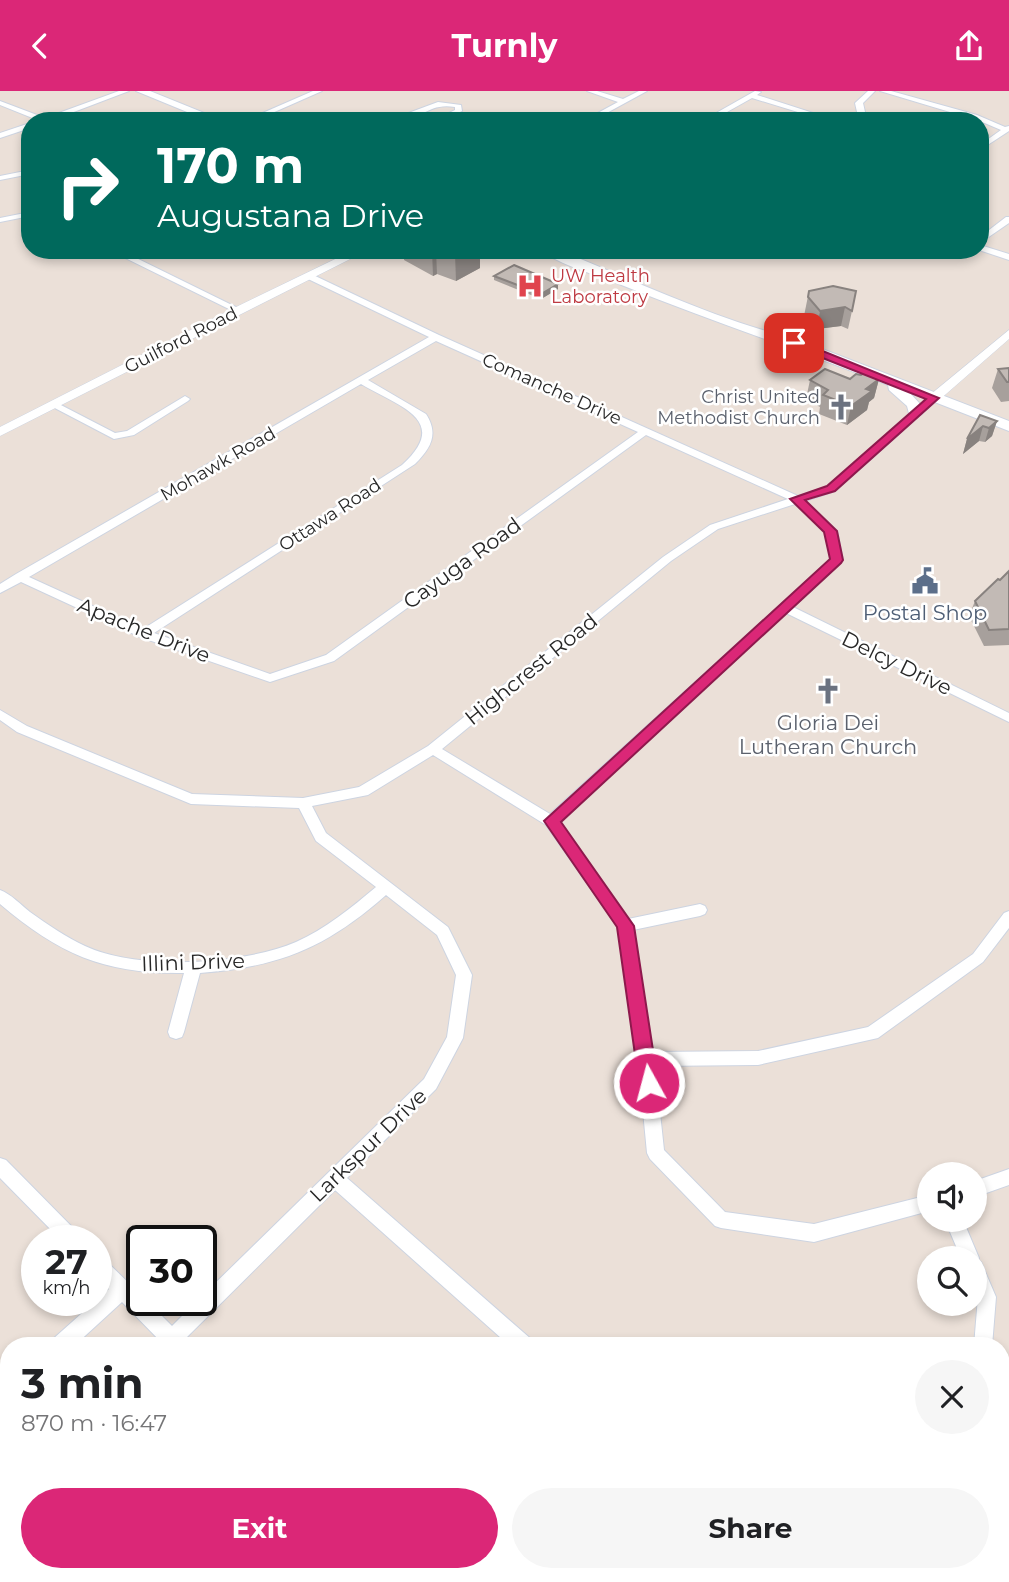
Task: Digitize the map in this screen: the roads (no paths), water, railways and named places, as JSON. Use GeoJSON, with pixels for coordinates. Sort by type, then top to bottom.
{"type":"FeatureCollection","features":[{"type":"Feature","properties":{"kind":"main road"},"geometry":{"type":"LineString","coordinates":[[141,91],[196,112]]}},
{"type":"Feature","properties":{"kind":"main road"},"geometry":{"type":"LineString","coordinates":[[569,259],[694,309],[774,339],[794,343],[1009,426]]}},
{"type":"Feature","properties":{"kind":"main road"},"geometry":{"type":"LineString","coordinates":[[592,259],[782,334],[794,343]]}},
{"type":"Feature","properties":{"kind":"main road"},"geometry":{"type":"LineString","coordinates":[[881,377],[912,403],[915,414]]}},
{"type":"Feature","properties":{"kind":"street"},"geometry":{"type":"LineString","coordinates":[[69,112],[126,91]]}},
{"type":"Feature","properties":{"kind":"street"},"geometry":{"type":"LineString","coordinates":[[269,112],[319,91]]}},
{"type":"Feature","properties":{"kind":"street"},"geometry":{"type":"LineString","coordinates":[[590,91],[623,101]]}},
{"type":"Feature","properties":{"kind":"street"},"geometry":{"type":"LineString","coordinates":[[603,112],[645,91]]}},
{"type":"Feature","properties":{"kind":"street"},"geometry":{"type":"LineString","coordinates":[[722,112],[759,91]]}},
{"type":"Feature","properties":{"kind":"street"},"geometry":{"type":"LineString","coordinates":[[861,112],[859,103],[872,91]]}},
{"type":"Feature","properties":{"kind":"street"},"geometry":{"type":"LineString","coordinates":[[883,91],[956,112]]}},
{"type":"Feature","properties":{"kind":"street"},"geometry":{"type":"LineString","coordinates":[[752,96],[799,112]]}},
{"type":"Feature","properties":{"kind":"street"},"geometry":{"type":"LineString","coordinates":[[0,103],[22,112]]}},
{"type":"Feature","properties":{"kind":"street"},"geometry":{"type":"LineString","coordinates":[[418,112],[436,104],[447,103],[459,106],[456,112]]}},
{"type":"Feature","properties":{"kind":"street"},"geometry":{"type":"LineString","coordinates":[[989,122],[1008,129]]}},
{"type":"Feature","properties":{"kind":"street"},"geometry":{"type":"LineString","coordinates":[[0,136],[21,128]]}},
{"type":"Feature","properties":{"kind":"street"},"geometry":{"type":"LineString","coordinates":[[989,142],[1008,129]]}},
{"type":"Feature","properties":{"kind":"street"},"geometry":{"type":"LineString","coordinates":[[0,178],[21,174]]}},
{"type":"Feature","properties":{"kind":"street"},"geometry":{"type":"LineString","coordinates":[[0,220],[21,216]]}},
{"type":"Feature","properties":{"kind":"street"},"geometry":{"type":"LineString","coordinates":[[989,234],[1009,219]]}},
{"type":"Feature","properties":{"kind":"street"},"geometry":{"type":"LineString","coordinates":[[989,250],[1009,257]]}},
{"type":"Feature","properties":{"kind":"street"},"geometry":{"type":"LineString","coordinates":[[132,259],[238,310]]}},
{"type":"Feature","properties":{"kind":"street","name":"Guilford Road"},"geometry":{"type":"LineString","coordinates":[[0,432],[238,310],[344,259]]}},
{"type":"Feature","properties":{"kind":"street","name":"Comanche Drive"},"geometry":{"type":"LineString","coordinates":[[309,276],[436,337],[796,499],[831,531],[836,560],[786,608]]}},
{"type":"Feature","properties":{"kind":"street","name":"Highcrest Road"},"geometry":{"type":"LineString","coordinates":[[0,714],[22,729],[191,799],[303,803],[363,791],[433,749],[667,559],[714,527],[831,489],[1009,333]]}},
{"type":"Feature","properties":{"kind":"street","name":"Mohawk Road"},"geometry":{"type":"LineString","coordinates":[[0,589],[436,337]]}},
{"type":"Feature","properties":{"kind":"street","name":"Ottawa Road"},"geometry":{"type":"LineString","coordinates":[[144,634],[406,467],[418,455],[429,435],[427,422],[422,416],[363,381]]}},
{"type":"Feature","properties":{"kind":"street"},"geometry":{"type":"LineString","coordinates":[[54,405],[114,436],[130,433],[185,399]]}},
{"type":"Feature","properties":{"kind":"street","name":"Cayuga Road"},"geometry":{"type":"LineString","coordinates":[[270,678],[330,659],[646,431]]}},
{"type":"Feature","properties":{"kind":"street","name":"Apache Drive"},"geometry":{"type":"LineString","coordinates":[[20,577],[144,634],[270,678]]}},
{"type":"Feature","properties":{"kind":"street"},"geometry":{"type":"LineString","coordinates":[[551,821],[786,608]]}},
{"type":"Feature","properties":{"kind":"street","name":"Delcy Drive"},"geometry":{"type":"LineString","coordinates":[[786,608],[1009,718]]}},
{"type":"Feature","properties":{"kind":"street"},"geometry":{"type":"LineString","coordinates":[[433,749],[551,821],[625,926],[646,1059],[656,1153],[721,1220],[814,1233],[917,1205]]}},
{"type":"Feature","properties":{"kind":"street","name":"Larkspur Drive"},"geometry":{"type":"LineString","coordinates":[[182,1337],[334,1178],[430,1084],[455,1038],[464,975],[443,931],[321,837],[303,803]]}},
{"type":"Feature","properties":{"kind":"street","name":"Illini Drive"},"geometry":{"type":"LineString","coordinates":[[0,896],[26,919],[89,955],[144,967],[194,966],[251,961],[299,947],[347,920],[384,888]]}},
{"type":"Feature","properties":{"kind":"street"},"geometry":{"type":"LineString","coordinates":[[625,926],[700,910]]}},
{"type":"Feature","properties":{"kind":"street"},"geometry":{"type":"LineString","coordinates":[[646,1059],[758,1058],[872,1033],[978,958],[1009,917]]}},
{"type":"Feature","properties":{"kind":"street"},"geometry":{"type":"LineString","coordinates":[[176,1032],[194,966]]}},
{"type":"Feature","properties":{"kind":"street"},"geometry":{"type":"LineString","coordinates":[[0,1166],[58,1225]]}},
{"type":"Feature","properties":{"kind":"street"},"geometry":{"type":"LineString","coordinates":[[987,1185],[1009,1177]]}},
{"type":"Feature","properties":{"kind":"street"},"geometry":{"type":"LineString","coordinates":[[334,1178],[514,1337]]}},
{"type":"Feature","properties":{"kind":"street"},"geometry":{"type":"LineString","coordinates":[[112,1279],[170,1337]]}},
{"type":"Feature","properties":{"kind":"street"},"geometry":{"type":"LineString","coordinates":[[70,1337],[122,1289]]}},
{"type":"Feature","properties":{"kind":"street"},"geometry":{"type":"LineString","coordinates":[[984,1337],[985,1316]]}},
{"type":"Feature","properties":{"kind":"place","name":"UW Health Laboratory"},"geometry":{"type":"Point","coordinates":[530,286]}},
{"type":"Feature","properties":{"kind":"place","name":"Christ United Methodist Church"},"geometry":{"type":"Point","coordinates":[841,407]}},
{"type":"Feature","properties":{"kind":"place","name":"Postal Shop"},"geometry":{"type":"Point","coordinates":[925,581]}},
{"type":"Feature","properties":{"kind":"place","name":"Gloria Dei Lutheran Church"},"geometry":{"type":"Point","coordinates":[828,691]}}]}
